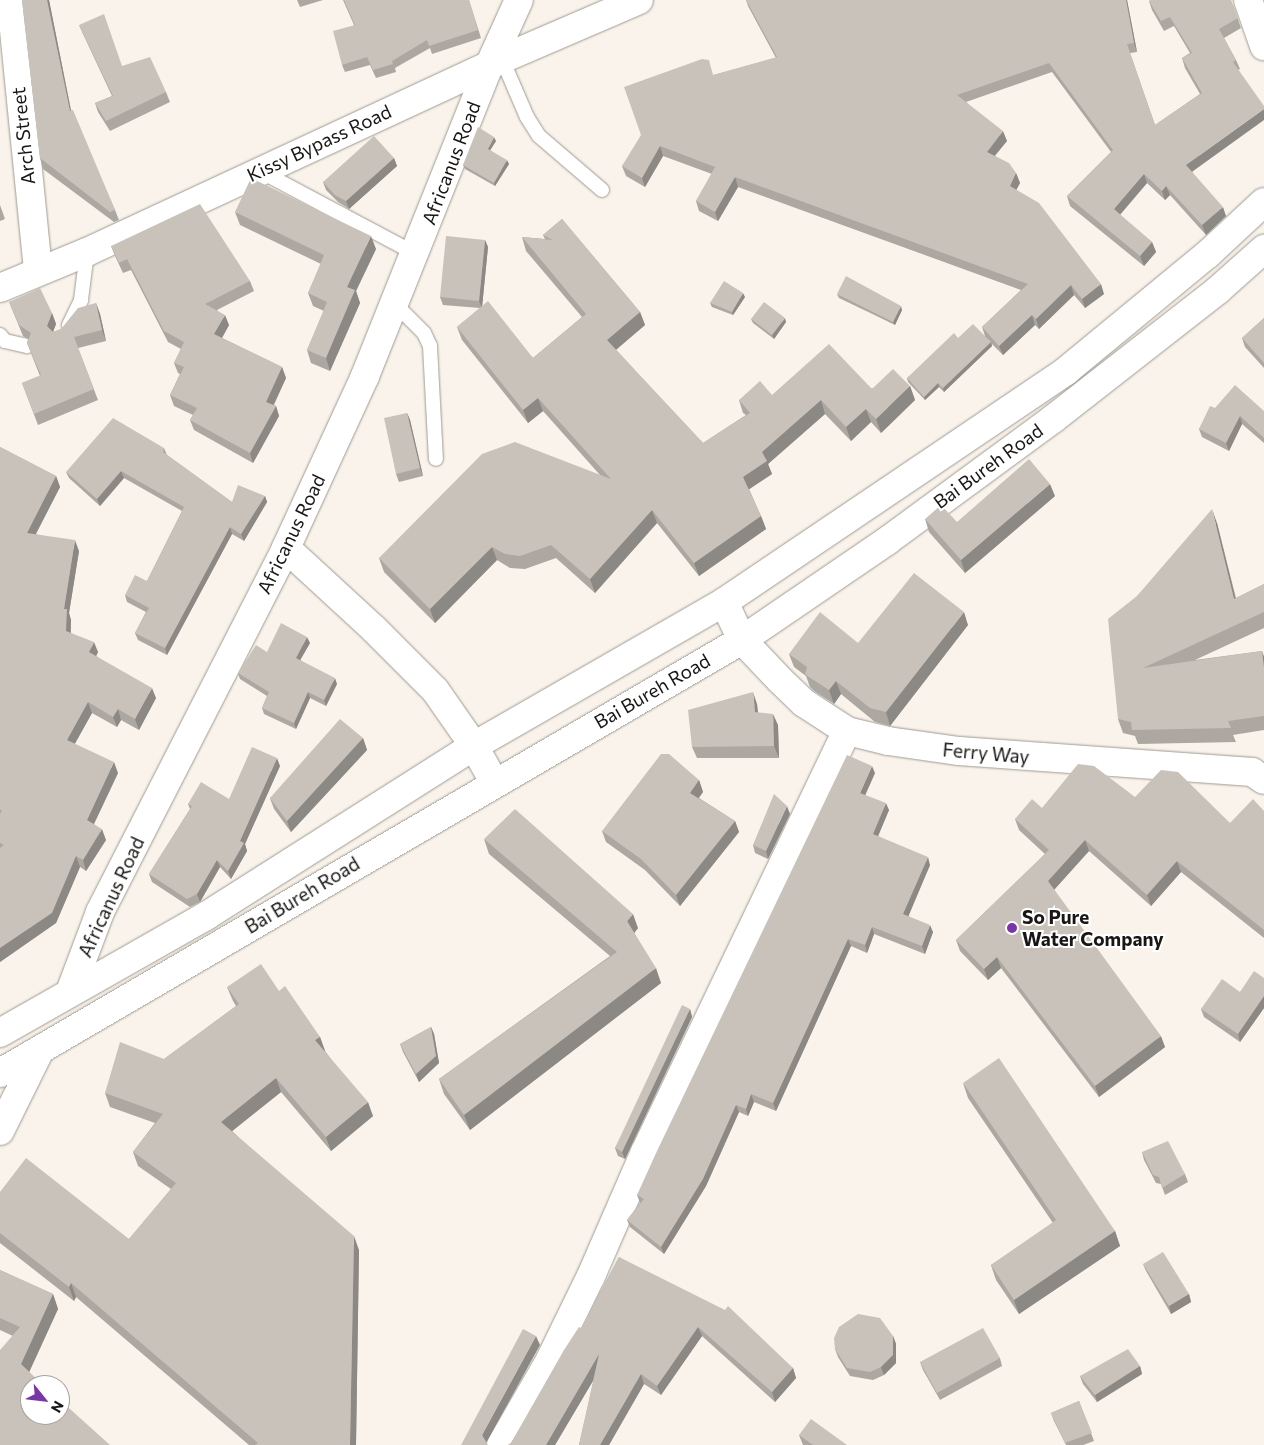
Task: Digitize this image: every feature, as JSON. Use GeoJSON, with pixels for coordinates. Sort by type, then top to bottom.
{"type":"FeatureCollection","features":[{"type":"Feature","properties":{"kind":"main road","name":"Arch Street"},"geometry":{"type":"LineString","coordinates":[[11,0],[7,49],[38,272]]}},
{"type":"Feature","properties":{"kind":"main road","name":"Africanus Road"},"geometry":{"type":"LineString","coordinates":[[70,992],[100,912],[286,548],[395,304],[496,62],[519,0]]}},
{"type":"Feature","properties":{"kind":"main road","name":"Kissy Bypass Road"},"geometry":{"type":"LineString","coordinates":[[0,288],[88,252],[496,62],[639,0]]}},
{"type":"Feature","properties":{"kind":"main road"},"geometry":{"type":"LineString","coordinates":[[1248,0],[1264,46]]}},
{"type":"Feature","properties":{"kind":"main road"},"geometry":{"type":"LineString","coordinates":[[0,1033],[206,916],[474,746],[724,602],[879,500],[1066,371],[1208,254],[1264,202]]}},
{"type":"Feature","properties":{"kind":"main road","name":"Bai Bureh Road"},"geometry":{"type":"LineString","coordinates":[[0,1073],[494,782],[742,640],[887,541],[1053,419],[1218,290],[1264,249]]}},
{"type":"Feature","properties":{"kind":"main road"},"geometry":{"type":"LineString","coordinates":[[286,548],[374,629],[435,690],[474,746],[494,782]]}},
{"type":"Feature","properties":{"kind":"main road","name":"Ferry Way"},"geometry":{"type":"LineString","coordinates":[[724,602],[742,640],[804,703],[847,732],[959,751],[1260,773]]}},
{"type":"Feature","properties":{"kind":"main road"},"geometry":{"type":"LineString","coordinates":[[501,1445],[550,1360],[591,1276],[666,1107],[847,732]]}},
{"type":"Feature","properties":{"kind":"main road"},"geometry":{"type":"LineString","coordinates":[[0,1131],[40,1050]]}},
{"type":"Feature","properties":{"kind":"lane"},"geometry":{"type":"LineString","coordinates":[[496,62],[526,117],[539,136],[602,190]]}},
{"type":"Feature","properties":{"kind":"lane"},"geometry":{"type":"LineString","coordinates":[[259,171],[416,254]]}},
{"type":"Feature","properties":{"kind":"lane"},"geometry":{"type":"LineString","coordinates":[[59,334],[70,324],[81,300],[88,252]]}},
{"type":"Feature","properties":{"kind":"lane"},"geometry":{"type":"LineString","coordinates":[[395,304],[424,333],[430,346],[436,459]]}},
{"type":"Feature","properties":{"kind":"lane"},"geometry":{"type":"LineString","coordinates":[[0,335],[5,341],[28,346]]}},
{"type":"Feature","properties":{"kind":"building"},"geometry":{"type":"Polygon","coordinates":[[[22,0],[47,0],[70,111],[73,110],[115,210],[110,212],[40,158],[22,0]]]}},
{"type":"Feature","properties":{"kind":"building"},"geometry":{"type":"Polygon","coordinates":[[[344,0],[469,0],[478,30],[429,46],[427,40],[392,61],[393,64],[373,70],[367,57],[342,65],[333,31],[355,25],[344,0]]]}},
{"type":"Feature","properties":{"kind":"building"},"geometry":{"type":"Polygon","coordinates":[[[746,0],[1126,0],[1134,43],[1127,44],[1155,125],[1202,93],[1182,58],[1192,53],[1170,17],[1161,21],[1149,1],[1231,0],[1238,18],[1219,29],[1236,60],[1233,62],[1264,106],[1264,109],[1186,165],[1223,207],[1202,225],[1166,186],[1162,191],[1144,174],[1114,209],[1152,242],[1140,256],[1067,196],[1113,150],[1049,63],[957,95],[1003,131],[987,152],[1009,163],[1016,173],[1010,186],[1039,203],[1101,284],[1082,299],[1071,285],[1036,319],[1032,315],[999,346],[982,327],[1028,284],[735,177],[715,212],[696,201],[715,167],[660,146],[642,178],[622,166],[641,135],[624,87],[702,59],[709,60],[713,75],[777,57],[746,0]]]}},
{"type":"Feature","properties":{"kind":"building"},"geometry":{"type":"Polygon","coordinates":[[[104,14],[122,66],[150,57],[166,92],[106,121],[95,103],[113,96],[79,25],[104,14]]]}},
{"type":"Feature","properties":{"kind":"building"},"geometry":{"type":"Polygon","coordinates":[[[478,127],[494,137],[488,149],[507,160],[494,183],[463,165],[478,127]]]}},
{"type":"Feature","properties":{"kind":"building"},"geometry":{"type":"Polygon","coordinates":[[[374,136],[394,158],[346,201],[335,195],[323,182],[374,136]]]}},
{"type":"Feature","properties":{"kind":"building"},"geometry":{"type":"Polygon","coordinates":[[[251,178],[371,236],[347,287],[355,290],[326,358],[307,350],[327,302],[308,293],[324,255],[235,212],[251,178]]]}},
{"type":"Feature","properties":{"kind":"building"},"geometry":{"type":"Polygon","coordinates":[[[200,204],[250,281],[205,304],[225,315],[214,334],[282,367],[266,402],[276,406],[250,453],[190,420],[197,408],[170,395],[184,367],[174,363],[184,342],[164,331],[127,259],[119,263],[111,246],[200,204]]]}},
{"type":"Feature","properties":{"kind":"building"},"geometry":{"type":"Polygon","coordinates":[[[562,219],[640,312],[607,340],[703,443],[750,413],[739,400],[760,381],[772,395],[829,344],[872,389],[893,369],[910,386],[876,419],[866,409],[846,427],[821,400],[762,452],[767,461],[743,477],[761,516],[694,563],[652,510],[590,579],[551,545],[520,556],[505,554],[492,547],[430,609],[379,558],[482,454],[515,442],[611,479],[538,398],[523,410],[457,327],[488,301],[533,358],[586,314],[522,237],[553,240],[543,235],[562,219]]]}},
{"type":"Feature","properties":{"kind":"building"},"geometry":{"type":"Polygon","coordinates":[[[446,236],[485,240],[479,301],[440,297],[446,236]]]}},
{"type":"Feature","properties":{"kind":"building"},"geometry":{"type":"Polygon","coordinates":[[[846,276],[901,306],[893,322],[837,294],[846,276]]]}},
{"type":"Feature","properties":{"kind":"building"},"geometry":{"type":"Polygon","coordinates":[[[724,281],[743,293],[732,312],[710,303],[724,281]]]}},
{"type":"Feature","properties":{"kind":"building"},"geometry":{"type":"Polygon","coordinates":[[[40,288],[52,313],[47,326],[53,332],[61,329],[78,308],[96,303],[102,330],[74,337],[94,389],[34,414],[22,383],[41,375],[27,343],[31,333],[19,325],[9,302],[40,288]]]}},
{"type":"Feature","properties":{"kind":"building"},"geometry":{"type":"Polygon","coordinates":[[[764,302],[785,318],[772,335],[751,319],[764,302]]]}},
{"type":"Feature","properties":{"kind":"building"},"geometry":{"type":"Polygon","coordinates":[[[1264,318],[1264,363],[1242,338],[1264,318]]]}},
{"type":"Feature","properties":{"kind":"building"},"geometry":{"type":"Polygon","coordinates":[[[973,324],[991,342],[943,388],[938,383],[924,397],[907,378],[954,333],[958,338],[973,324]]]}},
{"type":"Feature","properties":{"kind":"building"},"geometry":{"type":"Polygon","coordinates":[[[1235,385],[1264,411],[1264,438],[1240,416],[1226,443],[1199,429],[1210,406],[1215,408],[1235,385]]]}},
{"type":"Feature","properties":{"kind":"building"},"geometry":{"type":"Polygon","coordinates":[[[407,413],[420,468],[396,474],[384,418],[407,413]]]}},
{"type":"Feature","properties":{"kind":"building"},"geometry":{"type":"Polygon","coordinates":[[[113,418],[164,448],[163,452],[232,502],[238,485],[265,496],[241,534],[230,527],[165,648],[135,633],[149,608],[125,595],[135,575],[147,581],[184,507],[121,471],[97,499],[66,472],[113,418]]]}},
{"type":"Feature","properties":{"kind":"building"},"geometry":{"type":"Polygon","coordinates":[[[0,447],[56,476],[27,533],[75,540],[64,609],[67,609],[66,631],[94,642],[89,652],[152,688],[135,719],[118,709],[113,717],[88,702],[67,740],[114,762],[87,820],[102,829],[83,860],[76,856],[52,913],[0,948],[0,848],[4,845],[0,843],[0,814],[2,810],[0,810],[0,447]]]}},
{"type":"Feature","properties":{"kind":"building"},"geometry":{"type":"Polygon","coordinates":[[[1029,459],[1050,484],[961,560],[925,519],[941,505],[957,522],[1029,459]]]}},
{"type":"Feature","properties":{"kind":"building"},"geometry":{"type":"Polygon","coordinates":[[[1212,509],[1234,599],[1264,584],[1264,612],[1143,668],[1262,651],[1264,716],[1228,721],[1231,728],[1132,730],[1131,722],[1118,719],[1108,619],[1137,596],[1212,509]]]}},
{"type":"Feature","properties":{"kind":"building"},"geometry":{"type":"Polygon","coordinates":[[[914,573],[964,612],[886,712],[870,708],[836,681],[829,690],[805,674],[807,667],[789,654],[820,612],[858,643],[914,573]]]}},
{"type":"Feature","properties":{"kind":"building"},"geometry":{"type":"Polygon","coordinates":[[[281,623],[307,637],[296,658],[335,678],[324,700],[308,692],[294,723],[262,708],[269,692],[238,673],[256,645],[267,652],[281,623]]]}},
{"type":"Feature","properties":{"kind":"building"},"geometry":{"type":"Polygon","coordinates":[[[753,692],[755,712],[773,714],[774,746],[692,747],[688,710],[753,692]]]}},
{"type":"Feature","properties":{"kind":"building"},"geometry":{"type":"Polygon","coordinates":[[[340,719],[363,738],[287,821],[270,798],[340,719]]]}},
{"type":"Feature","properties":{"kind":"building"},"geometry":{"type":"Polygon","coordinates":[[[252,747],[277,758],[240,841],[244,843],[228,871],[217,860],[197,894],[187,899],[149,874],[192,806],[188,804],[201,782],[229,799],[252,747]]]}},
{"type":"Feature","properties":{"kind":"building"},"geometry":{"type":"Polygon","coordinates":[[[661,754],[669,754],[699,780],[690,793],[735,821],[676,895],[641,859],[602,831],[661,754]]]}},
{"type":"Feature","properties":{"kind":"building"},"geometry":{"type":"Polygon","coordinates":[[[847,755],[872,766],[860,793],[886,803],[873,834],[928,857],[903,914],[930,925],[922,946],[872,927],[865,945],[848,939],[773,1103],[751,1094],[746,1109],[736,1105],[703,1179],[661,1247],[627,1220],[644,1199],[637,1195],[657,1151],[847,755]]]}},
{"type":"Feature","properties":{"kind":"building"},"geometry":{"type":"Polygon","coordinates":[[[1078,764],[1094,766],[1135,797],[1161,770],[1178,772],[1230,823],[1253,799],[1264,811],[1264,930],[1177,861],[1147,895],[1085,840],[1048,881],[1161,1036],[1095,1086],[997,957],[984,969],[956,940],[1049,850],[1015,819],[1032,799],[1042,808],[1078,764]]]}},
{"type":"Feature","properties":{"kind":"building"},"geometry":{"type":"Polygon","coordinates":[[[774,794],[787,806],[766,851],[753,845],[774,794]]]}},
{"type":"Feature","properties":{"kind":"building"},"geometry":{"type":"Polygon","coordinates":[[[515,809],[633,914],[627,921],[656,968],[464,1115],[439,1079],[617,952],[484,839],[515,809]]]}},
{"type":"Feature","properties":{"kind":"building"},"geometry":{"type":"Polygon","coordinates":[[[261,964],[279,991],[285,986],[320,1037],[315,1040],[368,1102],[326,1137],[276,1078],[221,1122],[354,1236],[350,1445],[255,1445],[258,1443],[71,1283],[69,1287],[0,1233],[0,1192],[26,1158],[129,1239],[176,1183],[133,1152],[163,1114],[105,1093],[120,1042],[164,1059],[239,1004],[227,987],[261,964]]]}},
{"type":"Feature","properties":{"kind":"building"},"geometry":{"type":"Polygon","coordinates":[[[1254,971],[1264,978],[1264,996],[1238,1034],[1201,1009],[1222,979],[1240,992],[1254,971]]]}},
{"type":"Feature","properties":{"kind":"building"},"geometry":{"type":"Polygon","coordinates":[[[682,1005],[690,1009],[622,1152],[615,1148],[682,1005]]]}},
{"type":"Feature","properties":{"kind":"building"},"geometry":{"type":"Polygon","coordinates":[[[431,1027],[436,1056],[416,1074],[400,1044],[431,1027]]]}},
{"type":"Feature","properties":{"kind":"building"},"geometry":{"type":"Polygon","coordinates":[[[999,1058],[1115,1231],[1014,1300],[991,1265],[1056,1220],[963,1083],[999,1058]]]}},
{"type":"Feature","properties":{"kind":"building"},"geometry":{"type":"Polygon","coordinates":[[[1168,1141],[1185,1174],[1162,1188],[1159,1177],[1153,1175],[1142,1152],[1168,1141]]]}},
{"type":"Feature","properties":{"kind":"building"},"geometry":{"type":"Polygon","coordinates":[[[1163,1252],[1189,1294],[1169,1306],[1143,1264],[1163,1252]]]}},
{"type":"Feature","properties":{"kind":"building"},"geometry":{"type":"Polygon","coordinates":[[[619,1257],[725,1310],[728,1306],[793,1368],[772,1392],[698,1327],[657,1386],[641,1374],[600,1445],[579,1445],[599,1354],[546,1445],[508,1445],[511,1443],[564,1350],[579,1327],[581,1328],[619,1257]]]}},
{"type":"Feature","properties":{"kind":"building"},"geometry":{"type":"Polygon","coordinates":[[[0,1270],[53,1294],[21,1364],[33,1375],[20,1375],[20,1425],[70,1425],[70,1409],[110,1445],[0,1445],[0,1350],[20,1327],[0,1318],[0,1270]]]}},
{"type":"Feature","properties":{"kind":"building"},"geometry":{"type":"Polygon","coordinates":[[[858,1314],[880,1318],[893,1336],[893,1355],[881,1367],[870,1372],[847,1368],[835,1349],[834,1338],[839,1327],[858,1314]]]}},
{"type":"Feature","properties":{"kind":"building"},"geometry":{"type":"Polygon","coordinates":[[[983,1328],[1000,1358],[937,1393],[920,1362],[983,1328]]]}},
{"type":"Feature","properties":{"kind":"building"},"geometry":{"type":"Polygon","coordinates":[[[523,1329],[536,1336],[482,1435],[488,1445],[461,1445],[523,1329]]]}},
{"type":"Feature","properties":{"kind":"building"},"geometry":{"type":"Polygon","coordinates":[[[1128,1349],[1140,1366],[1095,1395],[1080,1376],[1128,1349]]]}},
{"type":"Feature","properties":{"kind":"building"},"geometry":{"type":"Polygon","coordinates":[[[1079,1401],[1092,1433],[1065,1443],[1051,1413],[1079,1401]]]}},
{"type":"Feature","properties":{"kind":"building"},"geometry":{"type":"Polygon","coordinates":[[[811,1419],[847,1445],[813,1445],[799,1435],[811,1419]]]}},
{"type":"Feature","properties":{"kind":"place","name":"So Pure Water Company"},"geometry":{"type":"Point","coordinates":[1012,928]}}]}
